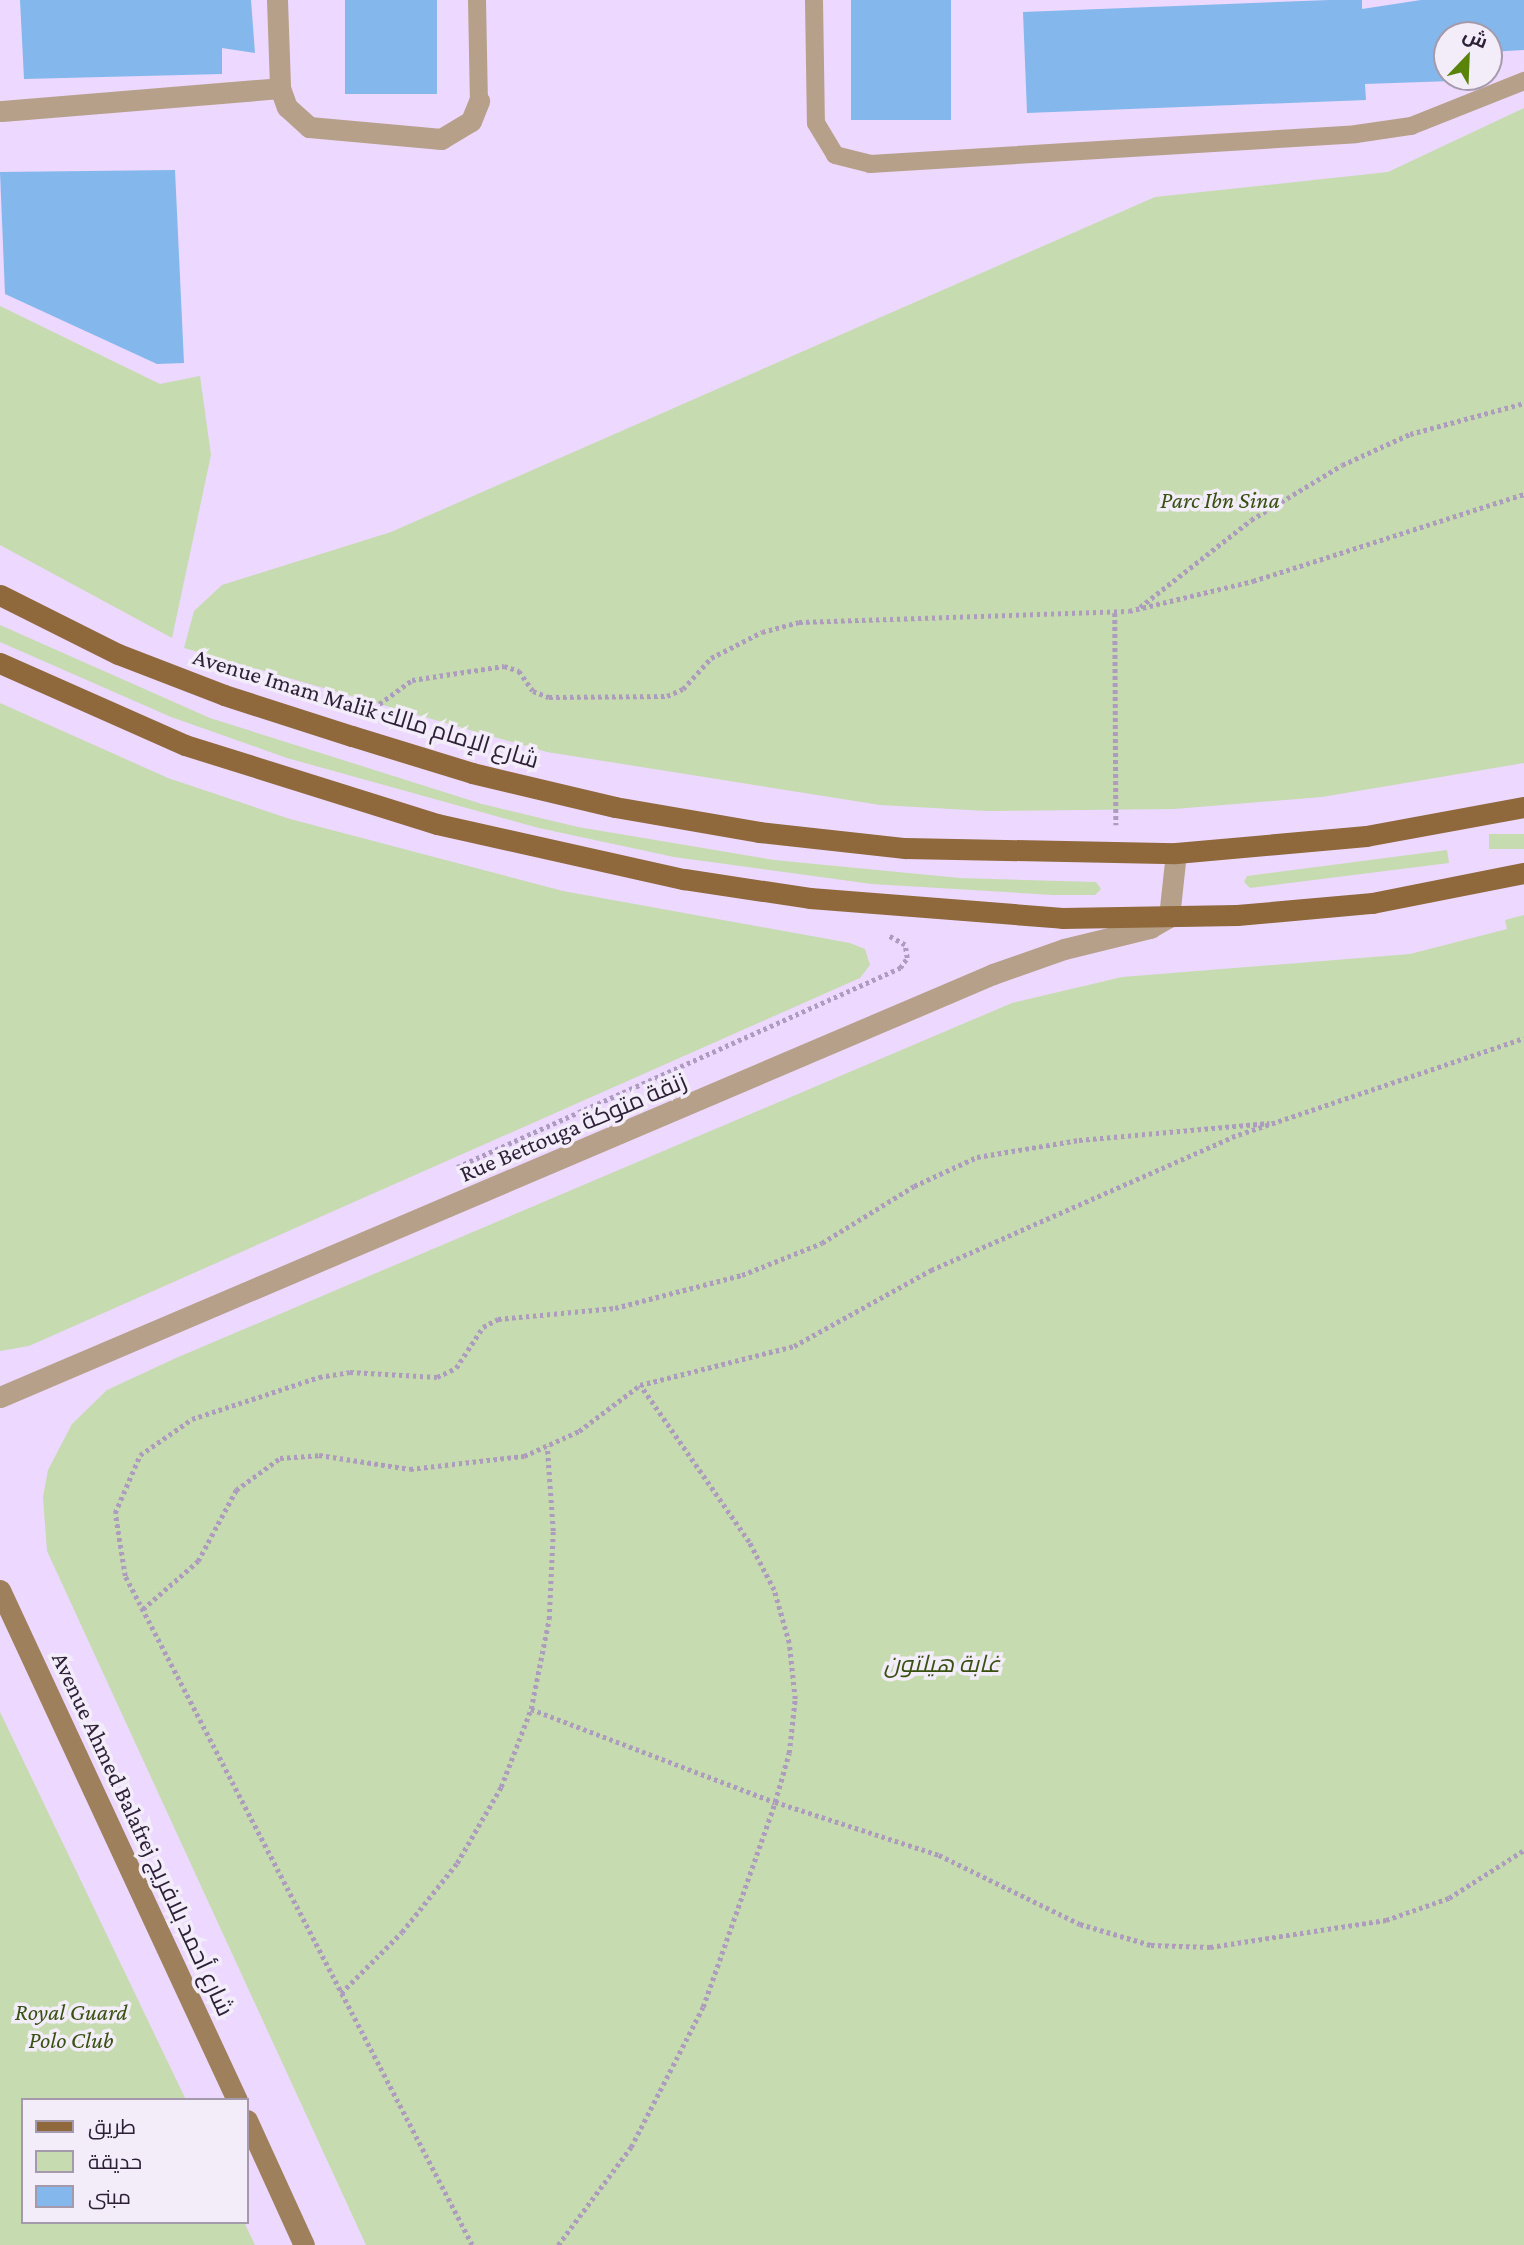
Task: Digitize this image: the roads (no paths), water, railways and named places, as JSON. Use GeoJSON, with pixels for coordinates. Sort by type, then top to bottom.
{"type":"FeatureCollection","features":[{"type":"Feature","properties":{"kind":"main road","name":"Avenue Imam Malik شارع الإمام مالك"},"geometry":{"type":"LineString","coordinates":[[0,595],[118,654],[352,736],[472,773],[614,807],[759,832],[905,848],[1116,854],[1176,853],[1366,836],[1524,807]]}},
{"type":"Feature","properties":{"kind":"main road"},"geometry":{"type":"LineString","coordinates":[[0,663],[185,745],[437,824],[560,854],[697,881],[923,910],[1062,918],[1169,917],[1372,903],[1524,873]]}},
{"type":"Feature","properties":{"kind":"main road","name":"Avenue Ahmed Balafrej شارع أحمد بلافريج"},"geometry":{"type":"LineString","coordinates":[[0,1590],[236,2098]]}},
{"type":"Feature","properties":{"kind":"main road"},"geometry":{"type":"LineString","coordinates":[[248,2122],[304,2245]]}},
{"type":"Feature","properties":{"kind":"street"},"geometry":{"type":"LineString","coordinates":[[277,0],[280,88],[287,107],[309,127],[426,140],[453,137],[471,121],[479,101]]}},
{"type":"Feature","properties":{"kind":"street"},"geometry":{"type":"LineString","coordinates":[[2,111],[280,88]]}},
{"type":"Feature","properties":{"kind":"street"},"geometry":{"type":"LineString","coordinates":[[1169,917],[1176,853]]}},
{"type":"Feature","properties":{"kind":"street","name":"Rue Bettouga زنقة متوكة"},"geometry":{"type":"LineString","coordinates":[[0,1397],[993,974],[1064,949],[1138,933],[1169,917]]}},
{"type":"Feature","properties":{"kind":"lane"},"geometry":{"type":"LineString","coordinates":[[477,0],[479,101]]}},
{"type":"Feature","properties":{"kind":"lane"},"geometry":{"type":"LineString","coordinates":[[814,0],[816,123],[835,155],[870,164],[1356,134],[1412,126],[1524,81]]}},
{"type":"Feature","properties":{"kind":"park label","name":"Parc Ibn Sina"},"geometry":{"type":"Point","coordinates":[1220,500]}},
{"type":"Feature","properties":{"kind":"park label","name":"غابة هيلتون"},"geometry":{"type":"Point","coordinates":[942,1664]}},
{"type":"Feature","properties":{"kind":"park label","name":"Royal Guard Polo Club"},"geometry":{"type":"Point","coordinates":[71,2026]}}]}
